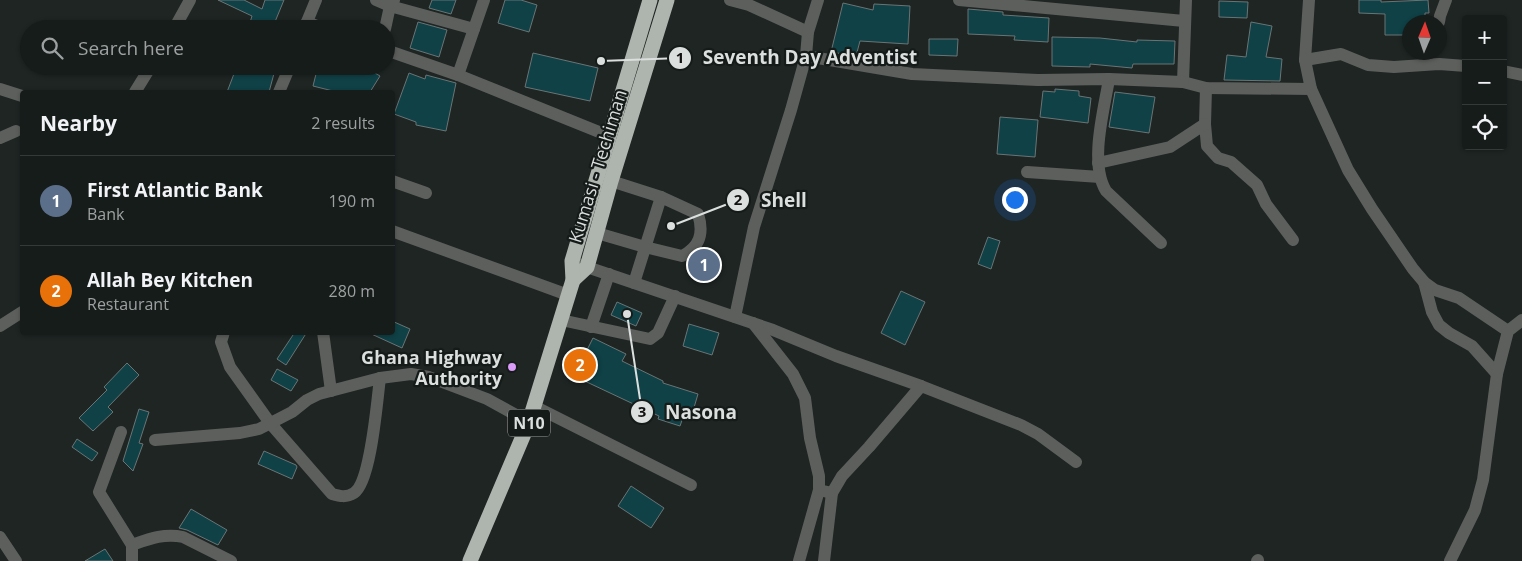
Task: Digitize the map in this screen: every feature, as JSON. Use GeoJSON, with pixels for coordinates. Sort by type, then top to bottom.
{"type":"FeatureCollection","features":[{"type":"Feature","properties":{"kind":"highway","name":"Kumasi - Techiman"},"geometry":{"type":"LineString","coordinates":[[470,561],[529,422],[573,280],[572,261],[650,0]]}},
{"type":"Feature","properties":{"kind":"highway","name":"Kumasi - Techiman"},"geometry":{"type":"LineString","coordinates":[[573,280],[587,267],[611,181],[667,0]]}},
{"type":"Feature","properties":{"kind":"street"},"geometry":{"type":"LineString","coordinates":[[179,20],[190,0]]}},
{"type":"Feature","properties":{"kind":"street"},"geometry":{"type":"LineString","coordinates":[[308,20],[316,0]]}},
{"type":"Feature","properties":{"kind":"street"},"geometry":{"type":"LineString","coordinates":[[376,0],[392,3],[474,29]]}},
{"type":"Feature","properties":{"kind":"street"},"geometry":{"type":"LineString","coordinates":[[458,75],[484,0]]}},
{"type":"Feature","properties":{"kind":"street"},"geometry":{"type":"LineString","coordinates":[[730,0],[749,5],[808,32]]}},
{"type":"Feature","properties":{"kind":"street"},"geometry":{"type":"LineString","coordinates":[[735,317],[754,227],[792,110],[806,56],[808,32],[818,0]]}},
{"type":"Feature","properties":{"kind":"street"},"geometry":{"type":"LineString","coordinates":[[959,0],[1184,21]]}},
{"type":"Feature","properties":{"kind":"street"},"geometry":{"type":"LineString","coordinates":[[1183,82],[1186,0]]}},
{"type":"Feature","properties":{"kind":"street"},"geometry":{"type":"LineString","coordinates":[[1309,0],[1305,60],[1312,89],[1348,170],[1372,209],[1424,282],[1435,290],[1459,298],[1508,331]]}},
{"type":"Feature","properties":{"kind":"street"},"geometry":{"type":"LineString","coordinates":[[1440,15],[1446,0]]}},
{"type":"Feature","properties":{"kind":"street"},"geometry":{"type":"LineString","coordinates":[[388,20],[392,3]]}},
{"type":"Feature","properties":{"kind":"street"},"geometry":{"type":"LineString","coordinates":[[395,53],[458,75],[609,136]]}},
{"type":"Feature","properties":{"kind":"street"},"geometry":{"type":"LineString","coordinates":[[1305,60],[1341,54],[1368,65],[1394,67],[1429,60]]}},
{"type":"Feature","properties":{"kind":"street"},"geometry":{"type":"LineString","coordinates":[[806,56],[912,74],[1038,80],[1109,79],[1183,82],[1206,88],[1312,89]]}},
{"type":"Feature","properties":{"kind":"street"},"geometry":{"type":"LineString","coordinates":[[1446,60],[1462,65]]}},
{"type":"Feature","properties":{"kind":"street"},"geometry":{"type":"LineString","coordinates":[[1507,72],[1522,74]]}},
{"type":"Feature","properties":{"kind":"street"},"geometry":{"type":"LineString","coordinates":[[136,90],[145,75]]}},
{"type":"Feature","properties":{"kind":"street"},"geometry":{"type":"LineString","coordinates":[[280,90],[286,75]]}},
{"type":"Feature","properties":{"kind":"street"},"geometry":{"type":"LineString","coordinates":[[1109,79],[1098,154],[1100,177],[1106,190],[1161,243]]}},
{"type":"Feature","properties":{"kind":"street"},"geometry":{"type":"LineString","coordinates":[[1206,88],[1205,124],[1207,146],[1218,158],[1231,162],[1257,185],[1266,204],[1293,240]]}},
{"type":"Feature","properties":{"kind":"street"},"geometry":{"type":"LineString","coordinates":[[0,89],[20,95]]}},
{"type":"Feature","properties":{"kind":"street"},"geometry":{"type":"LineString","coordinates":[[1098,163],[1170,147],[1205,124]]}},
{"type":"Feature","properties":{"kind":"street"},"geometry":{"type":"LineString","coordinates":[[0,138],[16,131]]}},
{"type":"Feature","properties":{"kind":"street"},"geometry":{"type":"LineString","coordinates":[[1027,172],[1100,177]]}},
{"type":"Feature","properties":{"kind":"street"},"geometry":{"type":"LineString","coordinates":[[597,233],[682,256],[693,251],[700,234],[701,223],[698,214],[660,197],[611,181]]}},
{"type":"Feature","properties":{"kind":"street"},"geometry":{"type":"LineString","coordinates":[[395,182],[426,193]]}},
{"type":"Feature","properties":{"kind":"street"},"geometry":{"type":"LineString","coordinates":[[634,283],[660,197]]}},
{"type":"Feature","properties":{"kind":"street"},"geometry":{"type":"LineString","coordinates":[[395,232],[568,295]]}},
{"type":"Feature","properties":{"kind":"street"},"geometry":{"type":"LineString","coordinates":[[572,261],[753,323],[1021,425],[1038,434],[1076,462]]}},
{"type":"Feature","properties":{"kind":"street"},"geometry":{"type":"LineString","coordinates":[[591,327],[609,274]]}},
{"type":"Feature","properties":{"kind":"street"},"geometry":{"type":"LineString","coordinates":[[1424,282],[1432,312],[1439,325],[1472,346],[1497,374]]}},
{"type":"Feature","properties":{"kind":"street"},"geometry":{"type":"LineString","coordinates":[[561,320],[650,339],[658,333],[675,296]]}},
{"type":"Feature","properties":{"kind":"street"},"geometry":{"type":"LineString","coordinates":[[0,326],[20,313]]}},
{"type":"Feature","properties":{"kind":"street"},"geometry":{"type":"LineString","coordinates":[[1450,561],[1474,510],[1483,480],[1497,374],[1508,331],[1522,320]]}},
{"type":"Feature","properties":{"kind":"street"},"geometry":{"type":"LineString","coordinates":[[753,323],[793,374],[805,398],[819,490],[798,561]]}},
{"type":"Feature","properties":{"kind":"street"},"geometry":{"type":"LineString","coordinates":[[223,335],[221,342],[230,367],[270,423],[332,494],[343,497],[353,494],[359,488],[368,466],[380,378]]}},
{"type":"Feature","properties":{"kind":"street"},"geometry":{"type":"LineString","coordinates":[[323,335],[331,391]]}},
{"type":"Feature","properties":{"kind":"street"},"geometry":{"type":"LineString","coordinates":[[155,440],[240,433],[259,429],[292,412],[307,400],[319,394],[380,378],[410,374],[428,377],[487,399],[529,422]]}},
{"type":"Feature","properties":{"kind":"street"},"geometry":{"type":"LineString","coordinates":[[824,561],[832,493],[842,476],[869,448],[920,386]]}},
{"type":"Feature","properties":{"kind":"street"},"geometry":{"type":"LineString","coordinates":[[534,406],[691,485]]}},
{"type":"Feature","properties":{"kind":"street"},"geometry":{"type":"LineString","coordinates":[[121,432],[99,492],[132,545],[132,561]]}},
{"type":"Feature","properties":{"kind":"street"},"geometry":{"type":"LineString","coordinates":[[819,490],[832,493]]}},
{"type":"Feature","properties":{"kind":"street"},"geometry":{"type":"LineString","coordinates":[[132,545],[164,534],[183,536],[231,561]]}},
{"type":"Feature","properties":{"kind":"street"},"geometry":{"type":"LineString","coordinates":[[0,537],[16,561]]}},
{"type":"Feature","properties":{"kind":"building"},"geometry":{"type":"Polygon","coordinates":[[[218,0],[244,0],[262,9],[265,0],[284,0],[276,20],[251,20],[252,16],[218,0]]]}},
{"type":"Feature","properties":{"kind":"building"},"geometry":{"type":"Polygon","coordinates":[[[432,0],[456,0],[451,14],[429,8],[432,0]]]}},
{"type":"Feature","properties":{"kind":"building"},"geometry":{"type":"Polygon","coordinates":[[[505,0],[521,0],[537,5],[529,32],[498,23],[505,0]]]}},
{"type":"Feature","properties":{"kind":"building"},"geometry":{"type":"Polygon","coordinates":[[[1359,0],[1381,0],[1381,2],[1428,0],[1429,13],[1425,13],[1425,15],[1402,15],[1402,35],[1385,35],[1385,14],[1359,13],[1359,0]]]}},
{"type":"Feature","properties":{"kind":"building"},"geometry":{"type":"Polygon","coordinates":[[[1219,1],[1248,2],[1247,18],[1219,17],[1219,1]]]}},
{"type":"Feature","properties":{"kind":"building"},"geometry":{"type":"Polygon","coordinates":[[[843,3],[873,10],[874,4],[910,6],[908,44],[860,41],[856,56],[831,52],[843,3]]]}},
{"type":"Feature","properties":{"kind":"building"},"geometry":{"type":"Polygon","coordinates":[[[968,9],[1003,12],[1003,15],[1049,18],[1048,42],[1014,40],[1015,36],[968,34],[968,9]]]}},
{"type":"Feature","properties":{"kind":"building"},"geometry":{"type":"Polygon","coordinates":[[[418,22],[447,30],[439,57],[410,48],[418,22]]]}},
{"type":"Feature","properties":{"kind":"building"},"geometry":{"type":"Polygon","coordinates":[[[1251,22],[1272,26],[1266,57],[1282,59],[1280,81],[1224,80],[1227,55],[1246,57],[1251,22]]]}},
{"type":"Feature","properties":{"kind":"building"},"geometry":{"type":"Polygon","coordinates":[[[1052,37],[1100,38],[1137,42],[1137,40],[1175,41],[1174,64],[1133,64],[1132,68],[1090,64],[1090,67],[1052,66],[1052,37]]]}},
{"type":"Feature","properties":{"kind":"building"},"geometry":{"type":"Polygon","coordinates":[[[929,39],[958,39],[957,56],[929,55],[929,39]]]}},
{"type":"Feature","properties":{"kind":"building"},"geometry":{"type":"Polygon","coordinates":[[[533,53],[598,68],[590,101],[525,87],[533,53]]]}},
{"type":"Feature","properties":{"kind":"building"},"geometry":{"type":"Polygon","coordinates":[[[409,73],[425,79],[426,75],[456,83],[446,131],[416,125],[416,122],[395,114],[409,73]]]}},
{"type":"Feature","properties":{"kind":"building"},"geometry":{"type":"Polygon","coordinates":[[[234,75],[274,75],[270,90],[228,90],[234,75]]]}},
{"type":"Feature","properties":{"kind":"building"},"geometry":{"type":"Polygon","coordinates":[[[316,75],[380,76],[371,90],[329,90],[313,86],[316,75]]]}},
{"type":"Feature","properties":{"kind":"building"},"geometry":{"type":"Polygon","coordinates":[[[1055,89],[1079,91],[1079,96],[1091,98],[1088,123],[1040,117],[1043,91],[1055,92],[1055,89]]]}},
{"type":"Feature","properties":{"kind":"building"},"geometry":{"type":"Polygon","coordinates":[[[1115,92],[1155,97],[1149,133],[1109,127],[1115,92]]]}},
{"type":"Feature","properties":{"kind":"building"},"geometry":{"type":"Polygon","coordinates":[[[1000,117],[1038,120],[1035,157],[997,154],[1000,117]]]}},
{"type":"Feature","properties":{"kind":"building"},"geometry":{"type":"Polygon","coordinates":[[[988,237],[1000,241],[991,269],[978,264],[988,237]]]}},
{"type":"Feature","properties":{"kind":"building"},"geometry":{"type":"Polygon","coordinates":[[[901,291],[925,302],[905,345],[881,333],[901,291]]]}},
{"type":"Feature","properties":{"kind":"building"},"geometry":{"type":"Polygon","coordinates":[[[617,302],[642,313],[636,326],[611,315],[617,302]]]}},
{"type":"Feature","properties":{"kind":"building"},"geometry":{"type":"Polygon","coordinates":[[[395,322],[410,329],[402,348],[374,335],[395,335],[395,322]]]}},
{"type":"Feature","properties":{"kind":"building"},"geometry":{"type":"Polygon","coordinates":[[[689,324],[719,333],[712,355],[683,346],[689,324]]]}},
{"type":"Feature","properties":{"kind":"building"},"geometry":{"type":"Polygon","coordinates":[[[293,335],[305,335],[286,365],[277,359],[293,335]]]}},
{"type":"Feature","properties":{"kind":"building"},"geometry":{"type":"Polygon","coordinates":[[[593,338],[626,354],[622,361],[663,381],[663,383],[698,394],[693,411],[686,409],[680,426],[658,419],[659,416],[574,376],[593,338]]]}},
{"type":"Feature","properties":{"kind":"building"},"geometry":{"type":"Polygon","coordinates":[[[127,363],[139,375],[108,407],[113,412],[93,431],[79,418],[107,390],[104,387],[127,363]]]}},
{"type":"Feature","properties":{"kind":"building"},"geometry":{"type":"Polygon","coordinates":[[[277,369],[298,380],[291,391],[271,380],[277,369]]]}},
{"type":"Feature","properties":{"kind":"building"},"geometry":{"type":"Polygon","coordinates":[[[139,409],[149,412],[139,443],[143,444],[133,471],[123,461],[139,409]]]}},
{"type":"Feature","properties":{"kind":"building"},"geometry":{"type":"Polygon","coordinates":[[[77,439],[98,453],[92,461],[72,447],[77,439]]]}},
{"type":"Feature","properties":{"kind":"building"},"geometry":{"type":"Polygon","coordinates":[[[264,451],[296,465],[297,467],[292,479],[258,464],[264,451]]]}},
{"type":"Feature","properties":{"kind":"building"},"geometry":{"type":"Polygon","coordinates":[[[631,486],[664,508],[651,528],[618,506],[631,486]]]}},
{"type":"Feature","properties":{"kind":"building"},"geometry":{"type":"Polygon","coordinates":[[[191,509],[227,530],[218,545],[179,528],[191,509]]]}},
{"type":"Feature","properties":{"kind":"building"},"geometry":{"type":"Polygon","coordinates":[[[105,549],[113,561],[85,561],[105,549]]]}},
{"type":"Feature","properties":{"kind":"place","name":"Seventh Day Adventist"},"geometry":{"type":"Point","coordinates":[601,61]}},
{"type":"Feature","properties":{"kind":"place","name":"Shell"},"geometry":{"type":"Point","coordinates":[671,226]}},
{"type":"Feature","properties":{"kind":"place","name":"First Atlantic Bank"},"geometry":{"type":"Point","coordinates":[704,265]}},
{"type":"Feature","properties":{"kind":"place","name":"Nasona"},"geometry":{"type":"Point","coordinates":[627,314]}},
{"type":"Feature","properties":{"kind":"place","name":"Allah Bey Kitchen"},"geometry":{"type":"Point","coordinates":[580,365]}},
{"type":"Feature","properties":{"kind":"place","name":"Ghana Highway Authority"},"geometry":{"type":"Point","coordinates":[512,367]}}]}
